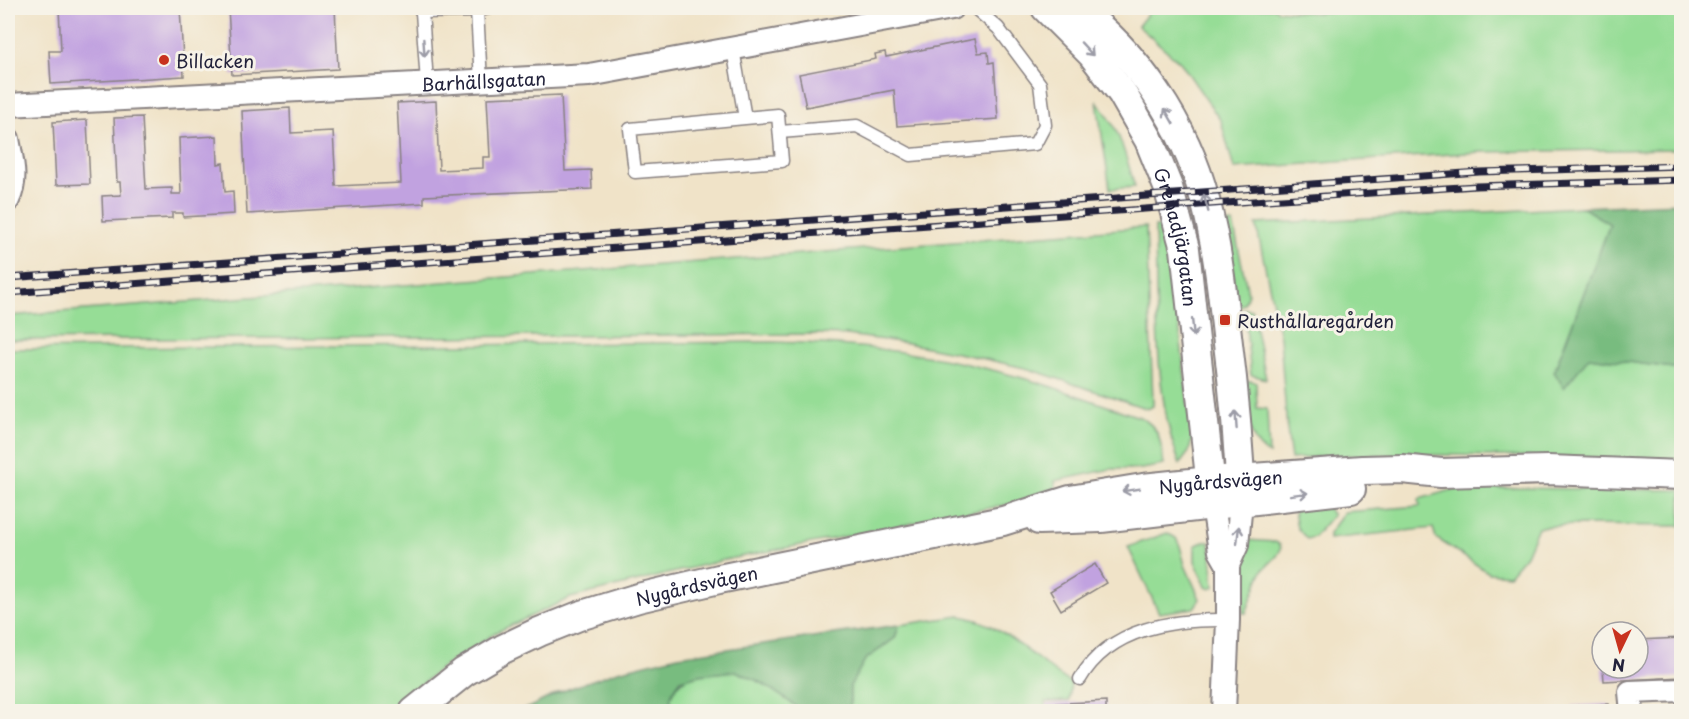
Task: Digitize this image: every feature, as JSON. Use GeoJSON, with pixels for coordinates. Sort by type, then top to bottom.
{"type":"FeatureCollection","features":[{"type":"Feature","properties":{"kind":"street","name":"Barhällsgatan"},"geometry":{"type":"LineString","coordinates":[[8,105],[589,75],[952,8]]}},
{"type":"Feature","properties":{"kind":"street","name":"Grenadjärgatan"},"geometry":{"type":"LineString","coordinates":[[1046,8],[1092,54],[1122,93],[1149,140],[1168,187],[1185,249],[1211,493]]}},
{"type":"Feature","properties":{"kind":"street","name":"Grenadjärgatan"},"geometry":{"type":"LineString","coordinates":[[1076,8],[1117,44],[1140,73],[1171,120],[1195,168],[1214,238],[1233,382],[1241,490]]}},
{"type":"Feature","properties":{"kind":"street"},"geometry":{"type":"LineString","coordinates":[[8,139],[14,170],[14,185],[8,200]]}},
{"type":"Feature","properties":{"kind":"street","name":"Nygårdsvägen"},"geometry":{"type":"LineString","coordinates":[[414,711],[464,672],[493,655],[539,632],[579,616],[638,598],[719,579],[1003,521],[1101,518],[1211,493],[1402,484],[1441,473],[1548,470],[1682,475]]}},
{"type":"Feature","properties":{"kind":"street"},"geometry":{"type":"LineString","coordinates":[[1228,565],[1237,545],[1241,490]]}},
{"type":"Feature","properties":{"kind":"street"},"geometry":{"type":"LineString","coordinates":[[1211,493],[1218,542],[1228,565],[1224,711]]}},
{"type":"Feature","properties":{"kind":"street"},"geometry":{"type":"LineString","coordinates":[[1632,711],[1630,692],[1682,690]]}},
{"type":"Feature","properties":{"kind":"lane"},"geometry":{"type":"LineString","coordinates":[[780,132],[857,126],[911,155],[1035,144],[1045,125],[1040,84],[998,28],[975,8]]}},
{"type":"Feature","properties":{"kind":"lane"},"geometry":{"type":"LineString","coordinates":[[427,83],[421,10],[483,9],[482,81]]}},
{"type":"Feature","properties":{"kind":"lane"},"geometry":{"type":"LineString","coordinates":[[733,50],[745,118]]}},
{"type":"Feature","properties":{"kind":"lane"},"geometry":{"type":"LineString","coordinates":[[778,115],[782,161],[635,172],[630,129],[745,118],[778,115]]}},
{"type":"Feature","properties":{"kind":"lane"},"geometry":{"type":"LineString","coordinates":[[1080,679],[1087,666],[1106,649],[1138,631],[1178,622],[1228,620]]}},
{"type":"Feature","properties":{"kind":"green space"},"geometry":{"type":"Polygon","coordinates":[[[1152,8],[1275,8],[1316,13],[1366,8],[1681,8],[1681,149],[1481,152],[1234,169],[1221,121],[1181,63],[1138,26],[1152,8]]]}},
{"type":"Feature","properties":{"kind":"green space"},"geometry":{"type":"Polygon","coordinates":[[[1097,102],[1116,131],[1135,187],[1110,189],[1097,102]]]}},
{"type":"Feature","properties":{"kind":"green space"},"geometry":{"type":"Polygon","coordinates":[[[1681,203],[1681,369],[1589,357],[1564,388],[1554,372],[1610,224],[1582,207],[1681,203]]]}},
{"type":"Feature","properties":{"kind":"green space"},"geometry":{"type":"Polygon","coordinates":[[[1582,207],[1610,224],[1554,372],[1589,357],[1681,369],[1681,461],[1437,455],[1291,459],[1280,337],[1256,224],[1582,207]]]}},
{"type":"Feature","properties":{"kind":"green space"},"geometry":{"type":"Polygon","coordinates":[[[1233,223],[1248,293],[1245,302],[1237,310],[1226,224],[1233,223]]]}},
{"type":"Feature","properties":{"kind":"green space"},"geometry":{"type":"Polygon","coordinates":[[[1146,227],[1153,401],[1153,406],[1148,409],[1029,369],[907,343],[847,335],[8,340],[8,316],[1146,227]]]}},
{"type":"Feature","properties":{"kind":"green space"},"geometry":{"type":"Polygon","coordinates":[[[1155,227],[1168,227],[1192,439],[1189,452],[1180,464],[1171,438],[1161,379],[1155,227]]]}},
{"type":"Feature","properties":{"kind":"green space"},"geometry":{"type":"Polygon","coordinates":[[[1244,309],[1252,310],[1266,379],[1251,375],[1244,309]]]}},
{"type":"Feature","properties":{"kind":"green space"},"geometry":{"type":"Polygon","coordinates":[[[772,342],[837,345],[900,352],[964,363],[1041,383],[1140,417],[1152,426],[1159,437],[1164,465],[1142,469],[1111,469],[1055,481],[1056,488],[1021,502],[724,560],[570,598],[497,632],[440,669],[389,711],[8,711],[8,349],[772,342]]]}},
{"type":"Feature","properties":{"kind":"green space"},"geometry":{"type":"Polygon","coordinates":[[[1244,381],[1256,383],[1257,408],[1267,409],[1269,454],[1261,449],[1251,432],[1244,381]]]}},
{"type":"Feature","properties":{"kind":"green space"},"geometry":{"type":"Polygon","coordinates":[[[1455,489],[1681,490],[1681,526],[1538,527],[1526,555],[1509,575],[1489,573],[1436,538],[1433,528],[1329,539],[1329,534],[1344,512],[1420,506],[1419,499],[1455,489]]]}},
{"type":"Feature","properties":{"kind":"green space"},"geometry":{"type":"Polygon","coordinates":[[[1293,504],[1328,504],[1333,515],[1314,537],[1307,539],[1297,528],[1293,504]]]}},
{"type":"Feature","properties":{"kind":"green space"},"geometry":{"type":"Polygon","coordinates":[[[1167,533],[1176,538],[1180,546],[1185,565],[1200,599],[1194,608],[1159,613],[1128,547],[1167,533]]]}},
{"type":"Feature","properties":{"kind":"green space"},"geometry":{"type":"Polygon","coordinates":[[[1246,540],[1276,542],[1281,549],[1262,571],[1246,613],[1243,613],[1246,540]]]}},
{"type":"Feature","properties":{"kind":"green space"},"geometry":{"type":"Polygon","coordinates":[[[1204,541],[1210,542],[1214,587],[1210,589],[1206,587],[1195,561],[1195,546],[1204,541]]]}},
{"type":"Feature","properties":{"kind":"green space"},"geometry":{"type":"Polygon","coordinates":[[[960,616],[975,619],[1004,634],[1071,683],[1069,701],[1046,702],[1045,712],[850,711],[850,686],[865,660],[895,638],[899,625],[960,616]]]}},
{"type":"Feature","properties":{"kind":"green space"},"geometry":{"type":"Polygon","coordinates":[[[899,625],[895,638],[865,660],[850,686],[850,711],[803,711],[762,683],[736,671],[699,675],[681,680],[670,700],[680,711],[522,711],[560,692],[618,671],[678,656],[899,625]]]}},
{"type":"Feature","properties":{"kind":"green space"},"geometry":{"type":"Polygon","coordinates":[[[736,671],[762,683],[803,711],[680,711],[670,700],[674,690],[688,678],[696,675],[736,671]]]}},
{"type":"Feature","properties":{"kind":"building"},"geometry":{"type":"Polygon","coordinates":[[[59,8],[180,8],[184,76],[51,84],[49,51],[61,51],[59,8]]]}},
{"type":"Feature","properties":{"kind":"building"},"geometry":{"type":"Polygon","coordinates":[[[228,8],[335,8],[338,69],[232,75],[228,8]]]}},
{"type":"Feature","properties":{"kind":"building"},"geometry":{"type":"Polygon","coordinates":[[[975,39],[978,53],[988,52],[989,63],[994,62],[998,119],[897,126],[894,90],[806,107],[799,74],[876,59],[875,54],[885,52],[886,57],[975,39]]]}},
{"type":"Feature","properties":{"kind":"building"},"geometry":{"type":"Polygon","coordinates":[[[561,95],[565,171],[591,170],[592,189],[424,196],[424,203],[247,214],[242,111],[290,108],[291,133],[333,131],[336,186],[401,183],[397,103],[436,101],[439,170],[483,168],[483,157],[490,157],[487,98],[561,95]]]}},
{"type":"Feature","properties":{"kind":"building"},"geometry":{"type":"Polygon","coordinates":[[[142,117],[146,189],[172,188],[172,194],[181,194],[179,138],[217,136],[218,164],[223,163],[225,192],[233,191],[234,214],[183,217],[183,213],[172,213],[172,218],[103,221],[102,196],[121,195],[120,182],[117,182],[114,118],[142,117]]]}},
{"type":"Feature","properties":{"kind":"building"},"geometry":{"type":"Polygon","coordinates":[[[87,120],[90,184],[56,185],[53,122],[87,120]]]}},
{"type":"Feature","properties":{"kind":"building"},"geometry":{"type":"Polygon","coordinates":[[[1095,564],[1106,583],[1061,610],[1050,591],[1095,564]]]}},
{"type":"Feature","properties":{"kind":"building"},"geometry":{"type":"Polygon","coordinates":[[[1682,638],[1682,677],[1650,679],[1650,639],[1682,638]]]}},
{"type":"Feature","properties":{"kind":"building"},"geometry":{"type":"Polygon","coordinates":[[[1106,701],[1106,712],[1048,712],[1047,704],[1106,701]]]}},
{"type":"Feature","properties":{"kind":"building"},"geometry":{"type":"Polygon","coordinates":[[[1609,704],[1609,712],[1571,712],[1571,706],[1609,704]]]}},
{"type":"Feature","properties":{"kind":"railway"},"geometry":{"type":"LineString","coordinates":[[8,278],[1479,172],[1682,166]]}},
{"type":"Feature","properties":{"kind":"railway"},"geometry":{"type":"LineString","coordinates":[[8,293],[1267,200],[1476,186],[1682,180]]}},
{"type":"Feature","properties":{"kind":"place","name":"Billacken"},"geometry":{"type":"Point","coordinates":[164,60]}},
{"type":"Feature","properties":{"kind":"place","name":"Rusthållaregården"},"geometry":{"type":"Point","coordinates":[1225,320]}}]}
